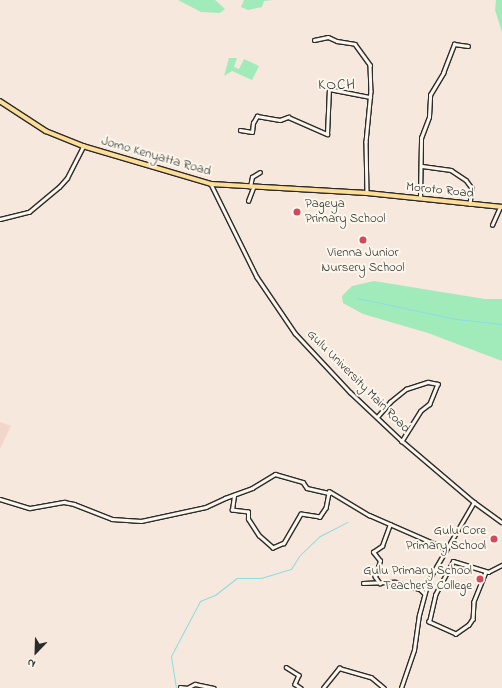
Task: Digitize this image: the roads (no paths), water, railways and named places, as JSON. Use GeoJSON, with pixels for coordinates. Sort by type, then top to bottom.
{"type":"FeatureCollection","features":[{"type":"Feature","properties":{"kind":"main road","name":"Jomo Kenyatta Road"},"geometry":{"type":"LineString","coordinates":[[0,101],[46,132],[83,146],[211,184],[365,193]]}},
{"type":"Feature","properties":{"kind":"main road","name":"Moroto Road"},"geometry":{"type":"LineString","coordinates":[[365,193],[501,207]]}},
{"type":"Feature","properties":{"kind":"street"},"geometry":{"type":"LineString","coordinates":[[314,40],[328,37],[337,42],[356,45],[359,53],[370,65],[370,97],[366,142],[365,193],[360,198]]}},
{"type":"Feature","properties":{"kind":"street"},"geometry":{"type":"LineString","coordinates":[[420,198],[422,166],[421,138],[429,117],[430,95],[443,73],[454,44],[468,46]]}},
{"type":"Feature","properties":{"kind":"street"},"geometry":{"type":"LineString","coordinates":[[240,130],[252,132],[258,116],[280,120],[288,117],[327,134],[329,89],[370,97]]}},
{"type":"Feature","properties":{"kind":"street"},"geometry":{"type":"LineString","coordinates":[[0,219],[29,212],[59,187],[68,178],[83,146]]}},
{"type":"Feature","properties":{"kind":"street"},"geometry":{"type":"LineString","coordinates":[[422,166],[451,170],[466,180],[472,188],[470,204]]}},
{"type":"Feature","properties":{"kind":"street"},"geometry":{"type":"LineString","coordinates":[[248,201],[252,177],[260,172]]}},
{"type":"Feature","properties":{"kind":"street","name":"Gulu University Main Road"},"geometry":{"type":"LineString","coordinates":[[211,184],[257,277],[285,318],[318,358],[402,441],[474,502],[502,522]]}},
{"type":"Feature","properties":{"kind":"street"},"geometry":{"type":"LineString","coordinates":[[492,225],[501,207]]}},
{"type":"Feature","properties":{"kind":"street"},"geometry":{"type":"LineString","coordinates":[[377,417],[390,402],[406,388],[428,382],[438,384],[430,404],[421,411],[402,441]]}},
{"type":"Feature","properties":{"kind":"street"},"geometry":{"type":"LineString","coordinates":[[0,499],[30,508],[64,502],[74,504],[112,519],[141,521],[200,509],[252,488],[275,474],[303,482],[307,488],[328,491],[340,500],[445,548]]}},
{"type":"Feature","properties":{"kind":"street"},"geometry":{"type":"LineString","coordinates":[[234,495],[232,510],[248,512],[248,519],[259,536],[273,548],[284,543],[301,514],[320,516],[326,508],[328,491]]}},
{"type":"Feature","properties":{"kind":"street"},"geometry":{"type":"LineString","coordinates":[[401,688],[414,650],[424,593],[445,548],[474,502]]}},
{"type":"Feature","properties":{"kind":"street"},"geometry":{"type":"LineString","coordinates":[[380,584],[375,577],[380,561],[373,552],[382,546],[390,524]]}},
{"type":"Feature","properties":{"kind":"street"},"geometry":{"type":"LineString","coordinates":[[486,572],[474,602],[473,620],[469,625],[456,634],[429,622],[435,595],[453,561],[486,572],[492,572],[502,565]]}},
{"type":"Feature","properties":{"kind":"street"},"geometry":{"type":"LineString","coordinates":[[363,583],[398,583],[420,589],[424,593]]}},
{"type":"Feature","properties":{"kind":"street"},"geometry":{"type":"LineString","coordinates":[[286,667],[299,675],[294,684],[301,688]]}},
{"type":"Feature","properties":{"kind":"street"},"geometry":{"type":"LineString","coordinates":[[323,688],[339,668],[371,677],[384,688]]}},
{"type":"Feature","properties":{"kind":"street"},"geometry":{"type":"LineString","coordinates":[[180,687],[187,688],[195,684],[214,688]]}},
{"type":"Feature","properties":{"kind":"waterway"},"geometry":{"type":"LineString","coordinates":[[357,298],[456,319],[502,324]]}},
{"type":"Feature","properties":{"kind":"waterway"},"geometry":{"type":"LineString","coordinates":[[176,688],[171,656],[200,601],[215,595],[237,578],[261,578],[291,569],[299,556],[320,536],[348,522]]}},
{"type":"Feature","properties":{"kind":"place","name":"Pageya Primary School"},"geometry":{"type":"Point","coordinates":[297,212]}},
{"type":"Feature","properties":{"kind":"place","name":"Vienna Junior Nursery School"},"geometry":{"type":"Point","coordinates":[363,240]}},
{"type":"Feature","properties":{"kind":"place","name":"Gulu Core Primary School"},"geometry":{"type":"Point","coordinates":[494,539]}},
{"type":"Feature","properties":{"kind":"place","name":"Gulu Primary School Teacher's College"},"geometry":{"type":"Point","coordinates":[480,579]}},
{"type":"Feature","properties":{"kind":"district","name":"KOCH"},"geometry":{"type":"Point","coordinates":[337,86]}}]}
